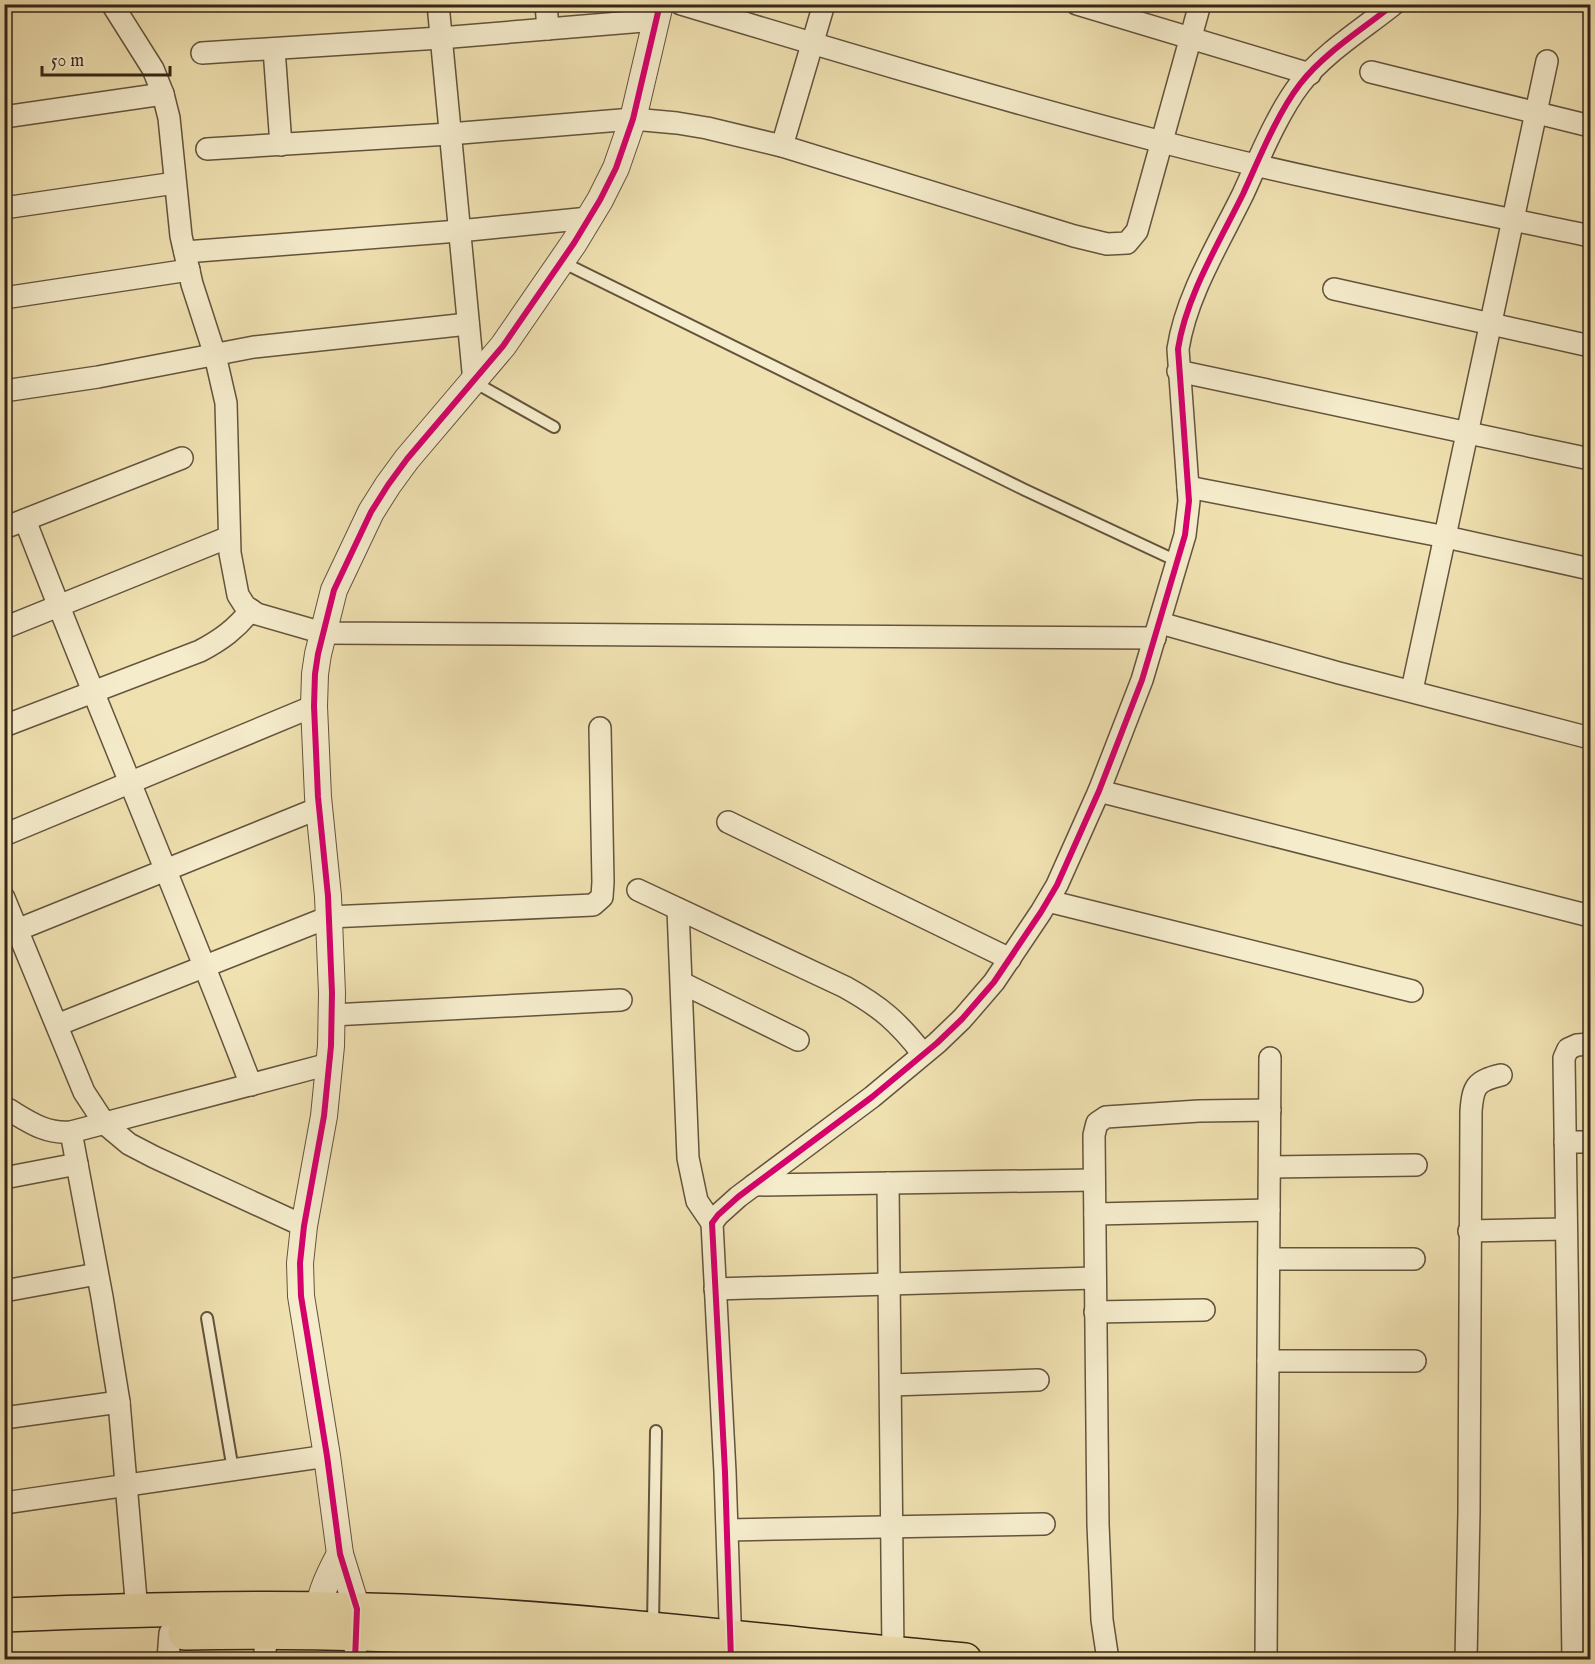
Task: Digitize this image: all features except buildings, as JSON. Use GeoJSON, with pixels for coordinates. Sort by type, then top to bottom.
{"type":"FeatureCollection","features":[{"type":"Feature","properties":{"kind":"main road"},"geometry":{"type":"LineString","coordinates":[[4,1615],[136,1611],[316,1621],[356,1634],[729,1652],[893,1653],[965,1659]]}},
{"type":"Feature","properties":{"kind":"main road"},"geometry":{"type":"LineString","coordinates":[[356,1634],[529,1618],[653,1629],[729,1652]]}},
{"type":"Feature","properties":{"kind":"main road"},"geometry":{"type":"LineString","coordinates":[[4,1637],[169,1646],[266,1646],[316,1621]]}},
{"type":"Feature","properties":{"kind":"street"},"geometry":{"type":"LineString","coordinates":[[112,4],[153,69],[169,118],[179,219],[187,261],[215,355],[226,403],[233,574],[238,595],[245,606],[256,614],[323,633],[1158,630],[1412,690],[1590,738]]}},
{"type":"Feature","properties":{"kind":"street"},"geometry":{"type":"LineString","coordinates":[[438,4],[474,382]]}},
{"type":"Feature","properties":{"kind":"street"},"geometry":{"type":"LineString","coordinates":[[546,4],[548,29]]}},
{"type":"Feature","properties":{"kind":"street"},"geometry":{"type":"LineString","coordinates":[[681,4],[812,44],[1162,142],[1256,165],[1590,236]]}},
{"type":"Feature","properties":{"kind":"street"},"geometry":{"type":"LineString","coordinates":[[782,146],[824,4]]}},
{"type":"Feature","properties":{"kind":"street"},"geometry":{"type":"LineString","coordinates":[[1077,4],[1310,74]]}},
{"type":"Feature","properties":{"kind":"street"},"geometry":{"type":"LineString","coordinates":[[207,149],[449,134],[633,119],[677,123],[782,146],[1107,244],[1127,243],[1137,231],[1200,4]]}},
{"type":"Feature","properties":{"kind":"street"},"geometry":{"type":"LineString","coordinates":[[712,1223],[718,1215],[754,1185],[872,1097],[937,1043],[979,1001],[1048,901],[1100,791],[1142,680],[1179,562],[1188,514],[1188,487],[1178,350],[1180,331],[1190,303],[1256,165],[1287,104],[1300,84],[1319,63],[1394,4]]}},
{"type":"Feature","properties":{"kind":"street"},"geometry":{"type":"LineString","coordinates":[[202,53],[548,29],[658,13],[633,119],[616,168],[562,261],[503,346],[406,459],[382,494],[342,571],[328,611],[315,674],[314,706],[319,808],[328,917],[332,1015],[324,1116],[304,1226],[300,1263],[301,1296],[340,1554],[356,1634]]}},
{"type":"Feature","properties":{"kind":"street"},"geometry":{"type":"LineString","coordinates":[[274,49],[281,145]]}},
{"type":"Feature","properties":{"kind":"street"},"geometry":{"type":"LineString","coordinates":[[1412,690],[1547,61]]}},
{"type":"Feature","properties":{"kind":"street"},"geometry":{"type":"LineString","coordinates":[[1371,72],[1590,126]]}},
{"type":"Feature","properties":{"kind":"street"},"geometry":{"type":"LineString","coordinates":[[4,117],[163,94]]}},
{"type":"Feature","properties":{"kind":"street"},"geometry":{"type":"LineString","coordinates":[[4,208],[175,183]]}},
{"type":"Feature","properties":{"kind":"street"},"geometry":{"type":"LineString","coordinates":[[4,298],[187,261],[589,218]]}},
{"type":"Feature","properties":{"kind":"street"},"geometry":{"type":"LineString","coordinates":[[1334,289],[1590,346]]}},
{"type":"Feature","properties":{"kind":"street"},"geometry":{"type":"LineString","coordinates":[[4,391],[98,377],[288,342],[468,324]]}},
{"type":"Feature","properties":{"kind":"street"},"geometry":{"type":"LineString","coordinates":[[1178,371],[1590,459]]}},
{"type":"Feature","properties":{"kind":"street"},"geometry":{"type":"LineString","coordinates":[[4,528],[182,458]]}},
{"type":"Feature","properties":{"kind":"street"},"geometry":{"type":"LineString","coordinates":[[1188,487],[1446,537],[1590,568]]}},
{"type":"Feature","properties":{"kind":"street"},"geometry":{"type":"LineString","coordinates":[[25,520],[205,965],[251,1085]]}},
{"type":"Feature","properties":{"kind":"street"},"geometry":{"type":"LineString","coordinates":[[4,628],[230,537]]}},
{"type":"Feature","properties":{"kind":"street"},"geometry":{"type":"LineString","coordinates":[[4,726],[200,651],[224,638],[251,610]]}},
{"type":"Feature","properties":{"kind":"street"},"geometry":{"type":"LineString","coordinates":[[4,835],[314,706]]}},
{"type":"Feature","properties":{"kind":"street"},"geometry":{"type":"LineString","coordinates":[[57,1025],[328,917],[593,905],[602,897],[603,882],[600,728]]}},
{"type":"Feature","properties":{"kind":"street"},"geometry":{"type":"LineString","coordinates":[[1100,791],[1590,916]]}},
{"type":"Feature","properties":{"kind":"street"},"geometry":{"type":"LineString","coordinates":[[17,930],[319,808]]}},
{"type":"Feature","properties":{"kind":"street"},"geometry":{"type":"LineString","coordinates":[[728,822],[1010,959]]}},
{"type":"Feature","properties":{"kind":"street"},"geometry":{"type":"LineString","coordinates":[[638,890],[845,987],[868,1000],[897,1022],[923,1054]]}},
{"type":"Feature","properties":{"kind":"street"},"geometry":{"type":"LineString","coordinates":[[4,897],[84,1092],[105,1124],[129,1144],[154,1157],[304,1226]]}},
{"type":"Feature","properties":{"kind":"street"},"geometry":{"type":"LineString","coordinates":[[1048,901],[1412,991]]}},
{"type":"Feature","properties":{"kind":"street"},"geometry":{"type":"LineString","coordinates":[[678,909],[688,1158],[697,1201],[712,1223],[728,1530],[729,1652]]}},
{"type":"Feature","properties":{"kind":"street"},"geometry":{"type":"LineString","coordinates":[[682,983],[798,1040]]}},
{"type":"Feature","properties":{"kind":"street"},"geometry":{"type":"LineString","coordinates":[[332,1015],[621,1000]]}},
{"type":"Feature","properties":{"kind":"street"},"geometry":{"type":"LineString","coordinates":[[1579,1655],[1566,1229],[1564,1058],[1568,1049],[1577,1045],[1590,1044]]}},
{"type":"Feature","properties":{"kind":"street"},"geometry":{"type":"LineString","coordinates":[[1266,1659],[1270,1058]]}},
{"type":"Feature","properties":{"kind":"street"},"geometry":{"type":"LineString","coordinates":[[4,1107],[42,1129],[56,1133],[70,1132],[329,1064]]}},
{"type":"Feature","properties":{"kind":"street"},"geometry":{"type":"LineString","coordinates":[[1466,1659],[1472,1098],[1478,1083],[1501,1075]]}},
{"type":"Feature","properties":{"kind":"street"},"geometry":{"type":"LineString","coordinates":[[1108,1659],[1102,1620],[1098,1524],[1094,1180],[1094,1134],[1097,1123],[1106,1117],[1199,1111],[1270,1110]]}},
{"type":"Feature","properties":{"kind":"street"},"geometry":{"type":"LineString","coordinates":[[70,1132],[98,1274],[119,1402],[136,1611]]}},
{"type":"Feature","properties":{"kind":"street"},"geometry":{"type":"LineString","coordinates":[[1565,1142],[1590,1142]]}},
{"type":"Feature","properties":{"kind":"street"},"geometry":{"type":"LineString","coordinates":[[4,1178],[76,1164]]}},
{"type":"Feature","properties":{"kind":"street"},"geometry":{"type":"LineString","coordinates":[[1270,1167],[1416,1165]]}},
{"type":"Feature","properties":{"kind":"street"},"geometry":{"type":"LineString","coordinates":[[754,1185],[1094,1180]]}},
{"type":"Feature","properties":{"kind":"street"},"geometry":{"type":"LineString","coordinates":[[888,1183],[893,1653]]}},
{"type":"Feature","properties":{"kind":"street"},"geometry":{"type":"LineString","coordinates":[[1095,1214],[1269,1210]]}},
{"type":"Feature","properties":{"kind":"street"},"geometry":{"type":"LineString","coordinates":[[1469,1231],[1566,1229]]}},
{"type":"Feature","properties":{"kind":"street"},"geometry":{"type":"LineString","coordinates":[[1269,1260],[1414,1259]]}},
{"type":"Feature","properties":{"kind":"street"},"geometry":{"type":"LineString","coordinates":[[4,1291],[98,1274]]}},
{"type":"Feature","properties":{"kind":"street"},"geometry":{"type":"LineString","coordinates":[[715,1289],[890,1282],[1095,1278]]}},
{"type":"Feature","properties":{"kind":"street"},"geometry":{"type":"LineString","coordinates":[[1095,1312],[1204,1310]]}},
{"type":"Feature","properties":{"kind":"street"},"geometry":{"type":"LineString","coordinates":[[1269,1361],[1414,1361]]}},
{"type":"Feature","properties":{"kind":"street"},"geometry":{"type":"LineString","coordinates":[[891,1385],[1038,1380]]}},
{"type":"Feature","properties":{"kind":"street"},"geometry":{"type":"LineString","coordinates":[[4,1418],[119,1402]]}},
{"type":"Feature","properties":{"kind":"street"},"geometry":{"type":"LineString","coordinates":[[4,1503],[327,1456]]}},
{"type":"Feature","properties":{"kind":"street"},"geometry":{"type":"LineString","coordinates":[[728,1530],[1044,1524]]}},
{"type":"Feature","properties":{"kind":"street"},"geometry":{"type":"LineString","coordinates":[[316,1621],[324,1585],[340,1554]]}},
{"type":"Feature","properties":{"kind":"lane"},"geometry":{"type":"LineString","coordinates":[[562,261],[1024,490],[1179,562]]}},
{"type":"Feature","properties":{"kind":"lane"},"geometry":{"type":"LineString","coordinates":[[474,382],[554,428]]}},
{"type":"Feature","properties":{"kind":"lane"},"geometry":{"type":"LineString","coordinates":[[207,1318],[233,1470]]}},
{"type":"Feature","properties":{"kind":"lane"},"geometry":{"type":"LineString","coordinates":[[653,1629],[656,1431]]}},
{"type":"Feature","properties":{"kind":"cycle path"},"geometry":{"type":"LineString","coordinates":[[355,1660],[357,1609],[340,1554],[301,1296],[300,1263],[304,1226],[324,1116],[331,1046],[332,993],[328,896],[318,797],[314,706],[318,654],[334,590],[371,512],[407,459],[503,346],[574,243],[600,200],[616,168],[633,119],[660,4]]}},
{"type":"Feature","properties":{"kind":"cycle path"},"geometry":{"type":"LineString","coordinates":[[731,1660],[725,1472],[712,1223],[738,1197],[872,1097],[962,1019],[994,982],[1057,885],[1099,791],[1142,680],[1185,535],[1189,501],[1178,349],[1188,309],[1269,137],[1300,84],[1345,41],[1394,4]]}}]}
